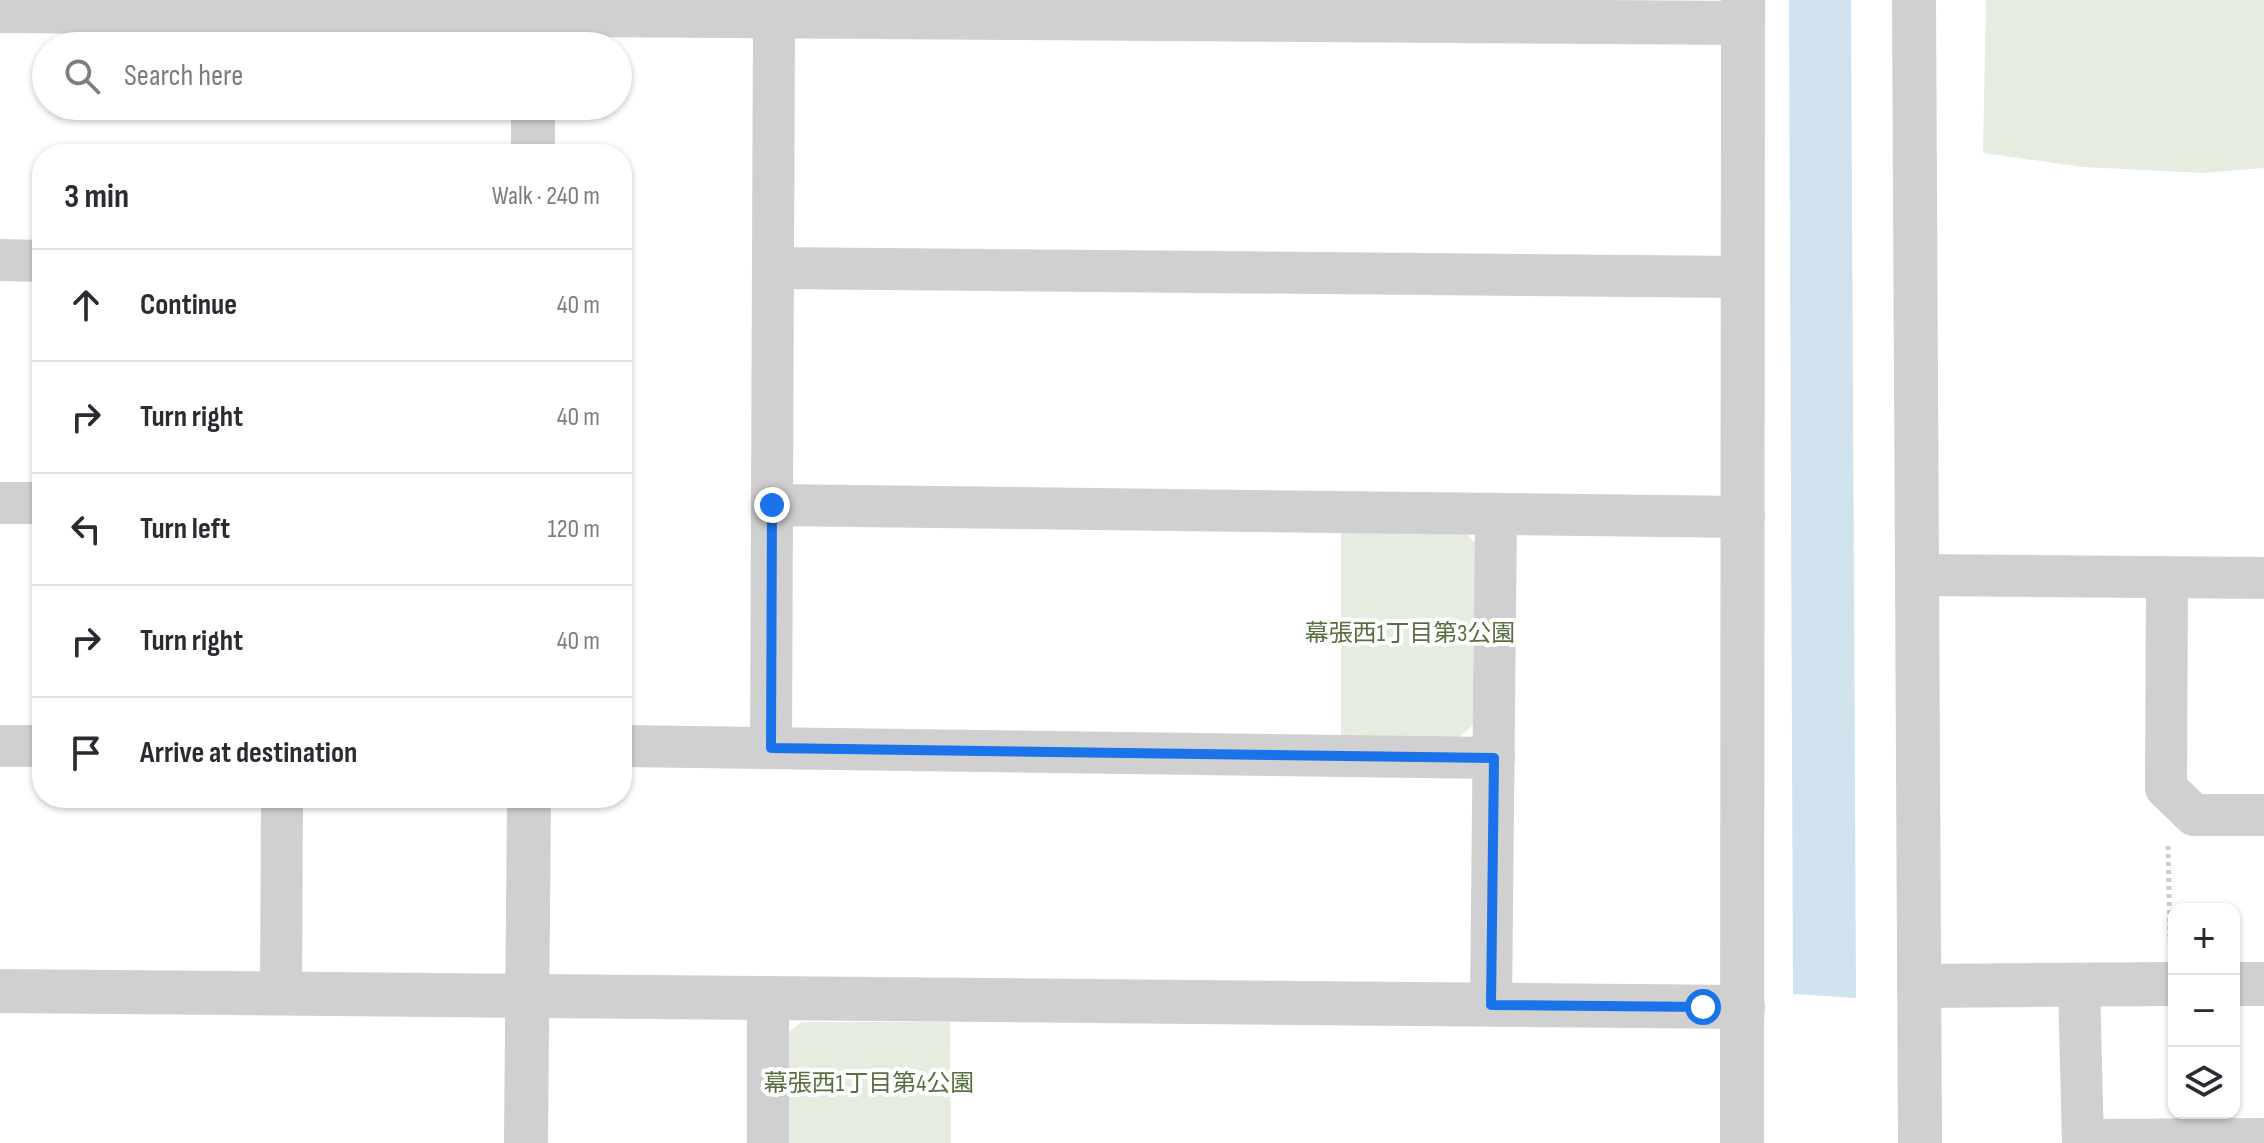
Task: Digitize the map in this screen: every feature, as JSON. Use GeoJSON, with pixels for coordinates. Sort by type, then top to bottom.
{"type":"FeatureCollection","features":[{"type":"Feature","properties":{"kind":"street"},"geometry":{"type":"LineString","coordinates":[[1914,0],[1920,1143]]}},
{"type":"Feature","properties":{"kind":"street"},"geometry":{"type":"LineString","coordinates":[[0,11],[136,6],[533,20],[1743,12],[1742,1143]]}},
{"type":"Feature","properties":{"kind":"street"},"geometry":{"type":"LineString","coordinates":[[771,748],[774,17]]}},
{"type":"Feature","properties":{"kind":"street"},"geometry":{"type":"LineString","coordinates":[[533,120],[533,144]]}},
{"type":"Feature","properties":{"kind":"street"},"geometry":{"type":"LineString","coordinates":[[0,260],[32,261]]}},
{"type":"Feature","properties":{"kind":"street"},"geometry":{"type":"LineString","coordinates":[[774,268],[1743,277]]}},
{"type":"Feature","properties":{"kind":"street"},"geometry":{"type":"LineString","coordinates":[[0,503],[32,503]]}},
{"type":"Feature","properties":{"kind":"street"},"geometry":{"type":"LineString","coordinates":[[772,505],[1744,517]]}},
{"type":"Feature","properties":{"kind":"street"},"geometry":{"type":"LineString","coordinates":[[1491,1005],[1496,514]]}},
{"type":"Feature","properties":{"kind":"street"},"geometry":{"type":"LineString","coordinates":[[1916,575],[2264,578]]}},
{"type":"Feature","properties":{"kind":"street"},"geometry":{"type":"LineString","coordinates":[[2167,579],[2166,788],[2194,815],[2264,815]]}},
{"type":"Feature","properties":{"kind":"street"},"geometry":{"type":"LineString","coordinates":[[0,746],[32,746]]}},
{"type":"Feature","properties":{"kind":"street"},"geometry":{"type":"LineString","coordinates":[[632,746],[1494,758]]}},
{"type":"Feature","properties":{"kind":"street"},"geometry":{"type":"LineString","coordinates":[[281,994],[282,808]]}},
{"type":"Feature","properties":{"kind":"street"},"geometry":{"type":"LineString","coordinates":[[526,1143],[529,808]]}},
{"type":"Feature","properties":{"kind":"street"},"geometry":{"type":"LineString","coordinates":[[1919,986],[2168,984]]}},
{"type":"Feature","properties":{"kind":"street"},"geometry":{"type":"LineString","coordinates":[[2240,984],[2264,984]]}},
{"type":"Feature","properties":{"kind":"street"},"geometry":{"type":"LineString","coordinates":[[2079,985],[2083,1142],[2264,1139]]}},
{"type":"Feature","properties":{"kind":"street"},"geometry":{"type":"LineString","coordinates":[[0,991],[1743,1007]]}},
{"type":"Feature","properties":{"kind":"street"},"geometry":{"type":"LineString","coordinates":[[768,998],[768,1143]]}},
{"type":"Feature","properties":{"kind":"path"},"geometry":{"type":"LineString","coordinates":[[2169,903],[2167,829],[2180,803]]}},
{"type":"Feature","properties":{"kind":"green space"},"geometry":{"type":"Polygon","coordinates":[[[1986,0],[2264,0],[2264,168],[2204,173],[2083,167],[1983,153],[1986,0]]]}},
{"type":"Feature","properties":{"kind":"green space","name":"幕張西1丁目第3公園"},"geometry":{"type":"Polygon","coordinates":[[[1341,526],[1461,527],[1478,547],[1480,719],[1458,738],[1341,737],[1341,526]]]}},
{"type":"Feature","properties":{"kind":"green space","name":"幕張西1丁目第4公園"},"geometry":{"type":"Polygon","coordinates":[[[801,1022],[950,1022],[951,1143],[787,1143],[788,1033],[801,1022]]]}},
{"type":"Feature","properties":{"kind":"water"},"geometry":{"type":"Polygon","coordinates":[[[1789,0],[1851,0],[1856,998],[1793,994],[1789,0]]]}},
{"type":"Feature","properties":{"kind":"route"},"geometry":{"type":"LineString","coordinates":[[772,505],[771,748],[1494,758],[1491,1005],[1703,1007]]}}]}
